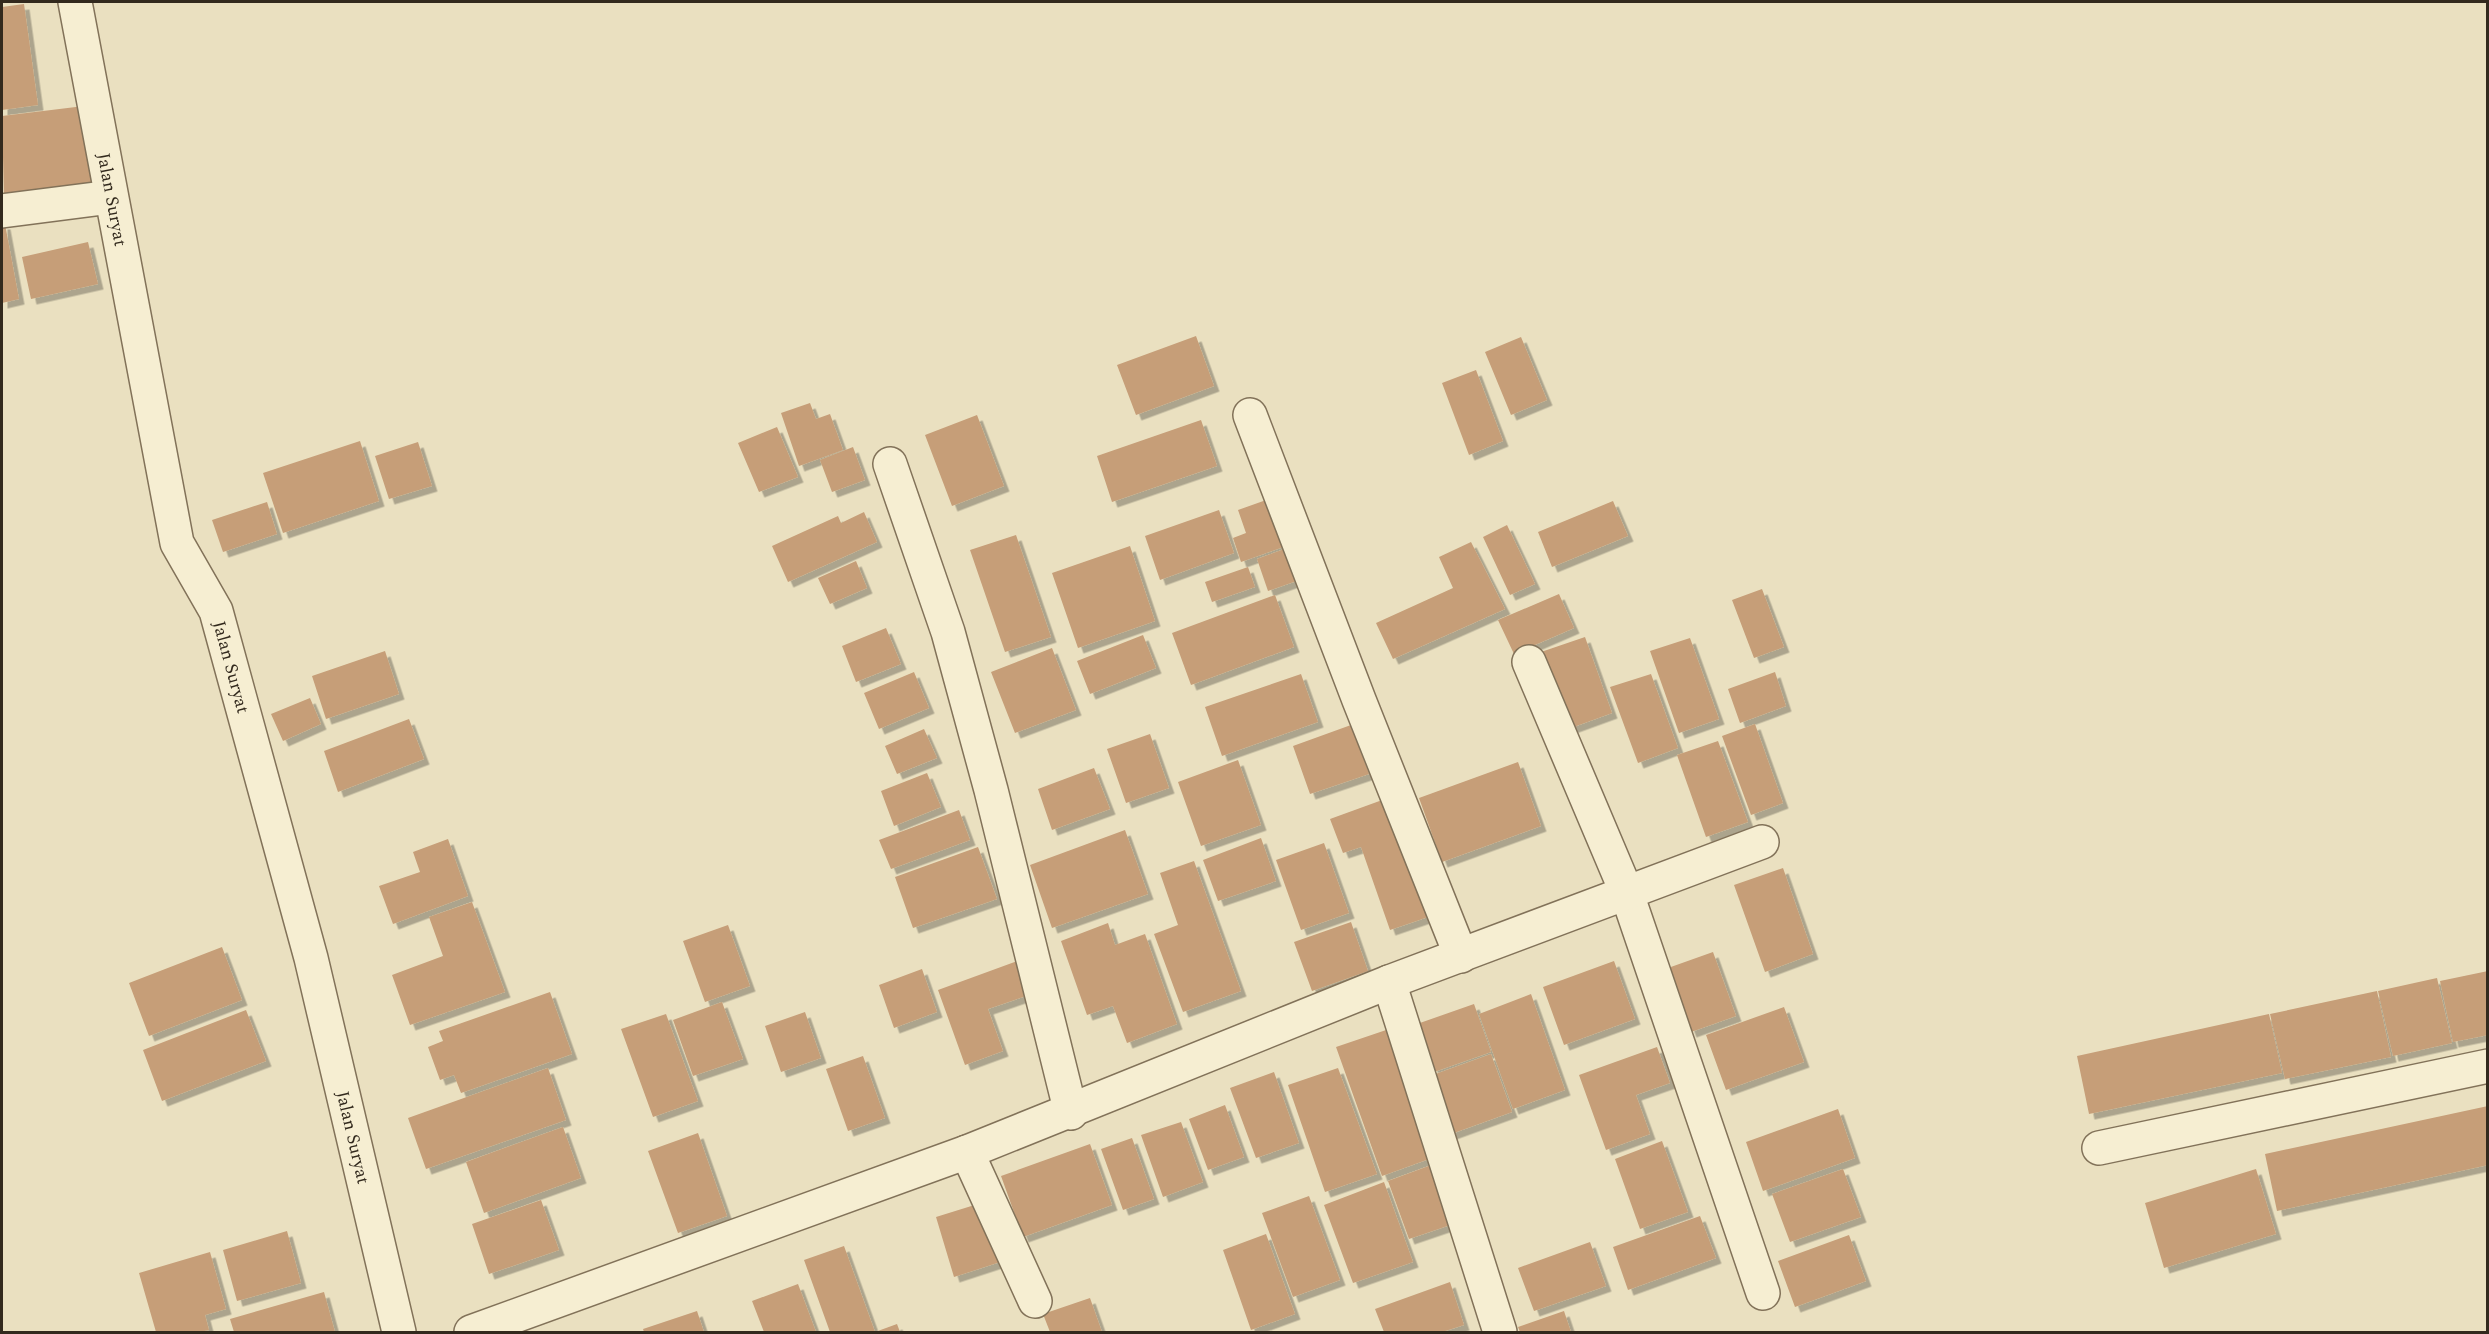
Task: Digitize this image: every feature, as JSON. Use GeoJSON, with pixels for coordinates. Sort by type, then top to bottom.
{"type":"FeatureCollection","features":[{"type":"Feature","properties":{"kind":"street","name":"Jalan Suryat"},"geometry":{"type":"LineString","coordinates":[[75,2],[177,543],[216,611],[311,958],[399,1332]]}},
{"type":"Feature","properties":{"kind":"street"},"geometry":{"type":"LineString","coordinates":[[2,211],[111,197]]}},
{"type":"Feature","properties":{"kind":"street"},"geometry":{"type":"LineString","coordinates":[[1250,415],[1359,700],[1461,956]]}},
{"type":"Feature","properties":{"kind":"street"},"geometry":{"type":"LineString","coordinates":[[890,464],[948,632],[1071,1113]]}},
{"type":"Feature","properties":{"kind":"street"},"geometry":{"type":"LineString","coordinates":[[1529,662],[1626,891],[1763,1293]]}},
{"type":"Feature","properties":{"kind":"street"},"geometry":{"type":"LineString","coordinates":[[471,1332],[1071,1113],[1389,982],[1626,891],[1762,842]]}},
{"type":"Feature","properties":{"kind":"street"},"geometry":{"type":"LineString","coordinates":[[1389,982],[1500,1332]]}},
{"type":"Feature","properties":{"kind":"street"},"geometry":{"type":"LineString","coordinates":[[2099,1148],[2487,1066]]}},
{"type":"Feature","properties":{"kind":"street"},"geometry":{"type":"LineString","coordinates":[[967,1152],[1035,1301]]}},
{"type":"Feature","properties":{"kind":"building"},"geometry":{"type":"Polygon","coordinates":[[[24,4],[38,105],[2,110],[2,7],[24,4]]]}},
{"type":"Feature","properties":{"kind":"building"},"geometry":{"type":"Polygon","coordinates":[[[84,106],[94,186],[4,198],[2,116],[84,106]]]}},
{"type":"Feature","properties":{"kind":"building"},"geometry":{"type":"Polygon","coordinates":[[[2,224],[5,224],[19,299],[2,303],[2,224]]]}},
{"type":"Feature","properties":{"kind":"building"},"geometry":{"type":"Polygon","coordinates":[[[88,242],[98,284],[31,299],[22,257],[88,242]]]}},
{"type":"Feature","properties":{"kind":"building"},"geometry":{"type":"Polygon","coordinates":[[[1196,336],[1214,386],[1136,415],[1117,365],[1196,336]]]}},
{"type":"Feature","properties":{"kind":"building"},"geometry":{"type":"Polygon","coordinates":[[[1521,337],[1547,400],[1511,415],[1485,352],[1521,337]]]}},
{"type":"Feature","properties":{"kind":"building"},"geometry":{"type":"Polygon","coordinates":[[[1476,370],[1503,441],[1469,455],[1442,383],[1476,370]]]}},
{"type":"Feature","properties":{"kind":"building"},"geometry":{"type":"Polygon","coordinates":[[[810,403],[816,419],[830,414],[843,450],[799,466],[781,413],[810,403]]]}},
{"type":"Feature","properties":{"kind":"building"},"geometry":{"type":"Polygon","coordinates":[[[977,415],[1004,486],[952,506],[925,435],[977,415]]]}},
{"type":"Feature","properties":{"kind":"building"},"geometry":{"type":"Polygon","coordinates":[[[1201,420],[1217,466],[1112,502],[1097,456],[1201,420]]]}},
{"type":"Feature","properties":{"kind":"building"},"geometry":{"type":"Polygon","coordinates":[[[777,427],[798,477],[759,492],[738,443],[777,427]]]}},
{"type":"Feature","properties":{"kind":"building"},"geometry":{"type":"Polygon","coordinates":[[[360,441],[379,501],[283,533],[263,473],[360,441]]]}},
{"type":"Feature","properties":{"kind":"building"},"geometry":{"type":"Polygon","coordinates":[[[418,442],[432,486],[389,499],[375,456],[418,442]]]}},
{"type":"Feature","properties":{"kind":"building"},"geometry":{"type":"Polygon","coordinates":[[[853,447],[865,480],[832,492],[820,460],[853,447]]]}},
{"type":"Feature","properties":{"kind":"building"},"geometry":{"type":"Polygon","coordinates":[[[1269,499],[1286,546],[1241,562],[1233,538],[1246,533],[1238,510],[1269,499]]]}},
{"type":"Feature","properties":{"kind":"building"},"geometry":{"type":"Polygon","coordinates":[[[1613,501],[1628,536],[1552,567],[1538,532],[1613,501]]]}},
{"type":"Feature","properties":{"kind":"building"},"geometry":{"type":"Polygon","coordinates":[[[267,502],[277,534],[223,552],[212,520],[267,502]]]}},
{"type":"Feature","properties":{"kind":"building"},"geometry":{"type":"Polygon","coordinates":[[[1219,510],[1234,553],[1160,580],[1145,536],[1219,510]]]}},
{"type":"Feature","properties":{"kind":"building"},"geometry":{"type":"Polygon","coordinates":[[[864,512],[877,542],[788,582],[772,546],[838,516],[841,523],[864,512]]]}},
{"type":"Feature","properties":{"kind":"building"},"geometry":{"type":"Polygon","coordinates":[[[1507,525],[1535,584],[1510,595],[1483,537],[1507,525]]]}},
{"type":"Feature","properties":{"kind":"building"},"geometry":{"type":"Polygon","coordinates":[[[1016,535],[1051,637],[1005,652],[970,550],[1016,535]]]}},
{"type":"Feature","properties":{"kind":"building"},"geometry":{"type":"Polygon","coordinates":[[[1471,542],[1505,609],[1393,659],[1376,623],[1453,588],[1439,557],[1471,542]]]}},
{"type":"Feature","properties":{"kind":"building"},"geometry":{"type":"Polygon","coordinates":[[[1130,546],[1155,621],[1078,648],[1052,573],[1130,546]]]}},
{"type":"Feature","properties":{"kind":"building"},"geometry":{"type":"Polygon","coordinates":[[[1290,547],[1302,579],[1268,591],[1257,559],[1290,547]]]}},
{"type":"Feature","properties":{"kind":"building"},"geometry":{"type":"Polygon","coordinates":[[[856,561],[867,588],[830,604],[818,578],[856,561]]]}},
{"type":"Feature","properties":{"kind":"building"},"geometry":{"type":"Polygon","coordinates":[[[1248,567],[1255,587],[1212,602],[1205,582],[1248,567]]]}},
{"type":"Feature","properties":{"kind":"building"},"geometry":{"type":"Polygon","coordinates":[[[1762,589],[1784,647],[1754,658],[1732,600],[1762,589]]]}},
{"type":"Feature","properties":{"kind":"building"},"geometry":{"type":"Polygon","coordinates":[[[1559,594],[1574,628],[1514,654],[1498,620],[1559,594]]]}},
{"type":"Feature","properties":{"kind":"building"},"geometry":{"type":"Polygon","coordinates":[[[1275,595],[1294,647],[1191,685],[1172,633],[1275,595]]]}},
{"type":"Feature","properties":{"kind":"building"},"geometry":{"type":"Polygon","coordinates":[[[886,628],[901,664],[856,682],[842,646],[886,628]]]}},
{"type":"Feature","properties":{"kind":"building"},"geometry":{"type":"Polygon","coordinates":[[[1143,635],[1156,668],[1090,694],[1077,661],[1143,635]]]}},
{"type":"Feature","properties":{"kind":"building"},"geometry":{"type":"Polygon","coordinates":[[[1585,637],[1612,713],[1568,729],[1541,652],[1585,637]]]}},
{"type":"Feature","properties":{"kind":"building"},"geometry":{"type":"Polygon","coordinates":[[[1690,638],[1719,719],[1679,733],[1650,651],[1690,638]]]}},
{"type":"Feature","properties":{"kind":"building"},"geometry":{"type":"Polygon","coordinates":[[[1052,648],[1076,710],[1015,733],[991,672],[1052,648]]]}},
{"type":"Feature","properties":{"kind":"building"},"geometry":{"type":"Polygon","coordinates":[[[385,651],[399,694],[326,719],[312,676],[385,651]]]}},
{"type":"Feature","properties":{"kind":"building"},"geometry":{"type":"Polygon","coordinates":[[[914,672],[929,708],[879,729],[864,693],[914,672]]]}},
{"type":"Feature","properties":{"kind":"building"},"geometry":{"type":"Polygon","coordinates":[[[1775,672],[1786,706],[1740,723],[1728,689],[1775,672]]]}},
{"type":"Feature","properties":{"kind":"building"},"geometry":{"type":"Polygon","coordinates":[[[1301,674],[1318,722],[1222,756],[1205,707],[1301,674]]]}},
{"type":"Feature","properties":{"kind":"building"},"geometry":{"type":"Polygon","coordinates":[[[1651,674],[1678,748],[1638,763],[1610,687],[1651,674]]]}},
{"type":"Feature","properties":{"kind":"building"},"geometry":{"type":"Polygon","coordinates":[[[310,698],[321,724],[283,741],[271,714],[310,698]]]}},
{"type":"Feature","properties":{"kind":"building"},"geometry":{"type":"Polygon","coordinates":[[[409,719],[424,759],[338,792],[324,751],[409,719]]]}},
{"type":"Feature","properties":{"kind":"building"},"geometry":{"type":"Polygon","coordinates":[[[1755,724],[1783,803],[1751,815],[1722,736],[1755,724]]]}},
{"type":"Feature","properties":{"kind":"building"},"geometry":{"type":"Polygon","coordinates":[[[1351,725],[1369,774],[1310,794],[1293,746],[1351,725]]]}},
{"type":"Feature","properties":{"kind":"building"},"geometry":{"type":"Polygon","coordinates":[[[924,729],[937,758],[897,774],[885,746],[924,729]]]}},
{"type":"Feature","properties":{"kind":"building"},"geometry":{"type":"Polygon","coordinates":[[[1150,734],[1169,788],[1126,803],[1107,749],[1150,734]]]}},
{"type":"Feature","properties":{"kind":"building"},"geometry":{"type":"Polygon","coordinates":[[[1718,741],[1748,822],[1706,837],[1677,755],[1718,741]]]}},
{"type":"Feature","properties":{"kind":"building"},"geometry":{"type":"Polygon","coordinates":[[[1238,760],[1261,825],[1201,846],[1178,782],[1238,760]]]}},
{"type":"Feature","properties":{"kind":"building"},"geometry":{"type":"Polygon","coordinates":[[[1518,762],[1541,826],[1442,862],[1419,798],[1518,762]]]}},
{"type":"Feature","properties":{"kind":"building"},"geometry":{"type":"Polygon","coordinates":[[[1094,768],[1110,809],[1052,830],[1038,789],[1094,768]]]}},
{"type":"Feature","properties":{"kind":"building"},"geometry":{"type":"Polygon","coordinates":[[[927,773],[941,807],[894,826],[881,791],[927,773]]]}},
{"type":"Feature","properties":{"kind":"building"},"geometry":{"type":"Polygon","coordinates":[[[1385,799],[1428,917],[1390,930],[1361,847],[1343,853],[1330,819],[1385,799]]]}},
{"type":"Feature","properties":{"kind":"building"},"geometry":{"type":"Polygon","coordinates":[[[959,810],[970,840],[891,869],[879,840],[959,810]]]}},
{"type":"Feature","properties":{"kind":"building"},"geometry":{"type":"Polygon","coordinates":[[[1125,830],[1148,894],[1052,928],[1030,865],[1125,830]]]}},
{"type":"Feature","properties":{"kind":"building"},"geometry":{"type":"Polygon","coordinates":[[[1261,838],[1276,881],[1218,901],[1203,860],[1261,838]]]}},
{"type":"Feature","properties":{"kind":"building"},"geometry":{"type":"Polygon","coordinates":[[[448,839],[468,896],[393,924],[379,886],[420,872],[413,852],[448,839]]]}},
{"type":"Feature","properties":{"kind":"building"},"geometry":{"type":"Polygon","coordinates":[[[1324,843],[1349,913],[1301,930],[1276,860],[1324,843]]]}},
{"type":"Feature","properties":{"kind":"building"},"geometry":{"type":"Polygon","coordinates":[[[978,847],[997,899],[913,928],[895,877],[978,847]]]}},
{"type":"Feature","properties":{"kind":"building"},"geometry":{"type":"Polygon","coordinates":[[[1194,861],[1241,991],[1183,1012],[1154,934],[1178,925],[1160,873],[1194,861]]]}},
{"type":"Feature","properties":{"kind":"building"},"geometry":{"type":"Polygon","coordinates":[[[1783,868],[1813,954],[1765,972],[1734,885],[1783,868]]]}},
{"type":"Feature","properties":{"kind":"building"},"geometry":{"type":"Polygon","coordinates":[[[472,902],[505,992],[410,1025],[392,975],[443,956],[429,917],[472,902]]]}},
{"type":"Feature","properties":{"kind":"building"},"geometry":{"type":"Polygon","coordinates":[[[1351,922],[1368,971],[1312,991],[1294,942],[1351,922]]]}},
{"type":"Feature","properties":{"kind":"building"},"geometry":{"type":"Polygon","coordinates":[[[1108,923],[1115,945],[1145,934],[1177,1024],[1127,1043],[1113,1006],[1087,1015],[1061,941],[1108,923]]]}},
{"type":"Feature","properties":{"kind":"building"},"geometry":{"type":"Polygon","coordinates":[[[728,925],[750,986],[705,1002],[683,941],[728,925]]]}},
{"type":"Feature","properties":{"kind":"building"},"geometry":{"type":"Polygon","coordinates":[[[222,947],[242,1000],[149,1036],[129,983],[222,947]]]}},
{"type":"Feature","properties":{"kind":"building"},"geometry":{"type":"Polygon","coordinates":[[[1713,952],[1736,1016],[1691,1032],[1668,968],[1713,952]]]}},
{"type":"Feature","properties":{"kind":"building"},"geometry":{"type":"Polygon","coordinates":[[[1020,960],[1032,994],[988,1009],[1003,1051],[965,1065],[938,990],[1020,960]]]}},
{"type":"Feature","properties":{"kind":"building"},"geometry":{"type":"Polygon","coordinates":[[[1614,961],[1635,1019],[1564,1045],[1543,987],[1614,961]]]}},
{"type":"Feature","properties":{"kind":"building"},"geometry":{"type":"Polygon","coordinates":[[[922,969],[937,1012],[894,1028],[879,985],[922,969]]]}},
{"type":"Feature","properties":{"kind":"building"},"geometry":{"type":"Polygon","coordinates":[[[2488,971],[2488,1035],[2453,1042],[2440,981],[2488,971]]]}},
{"type":"Feature","properties":{"kind":"building"},"geometry":{"type":"Polygon","coordinates":[[[2437,978],[2452,1043],[2393,1056],[2378,991],[2437,978]]]}},
{"type":"Feature","properties":{"kind":"building"},"geometry":{"type":"Polygon","coordinates":[[[2377,991],[2391,1057],[2285,1079],[2270,1014],[2377,991]]]}},
{"type":"Feature","properties":{"kind":"building"},"geometry":{"type":"Polygon","coordinates":[[[550,992],[572,1054],[461,1093],[454,1075],[440,1080],[428,1047],[443,1041],[439,1031],[550,992]]]}},
{"type":"Feature","properties":{"kind":"building"},"geometry":{"type":"Polygon","coordinates":[[[1531,994],[1565,1090],[1513,1109],[1479,1014],[1531,994]]]}},
{"type":"Feature","properties":{"kind":"building"},"geometry":{"type":"Polygon","coordinates":[[[722,1002],[743,1059],[693,1076],[673,1020],[722,1002]]]}},
{"type":"Feature","properties":{"kind":"building"},"geometry":{"type":"Polygon","coordinates":[[[1474,1004],[1491,1052],[1434,1072],[1417,1024],[1474,1004]]]}},
{"type":"Feature","properties":{"kind":"building"},"geometry":{"type":"Polygon","coordinates":[[[1784,1007],[1804,1062],[1726,1090],[1706,1035],[1784,1007]]]}},
{"type":"Feature","properties":{"kind":"building"},"geometry":{"type":"Polygon","coordinates":[[[246,1010],[266,1061],[162,1101],[143,1050],[246,1010]]]}},
{"type":"Feature","properties":{"kind":"building"},"geometry":{"type":"Polygon","coordinates":[[[805,1012],[821,1058],[781,1072],[765,1026],[805,1012]]]}},
{"type":"Feature","properties":{"kind":"building"},"geometry":{"type":"Polygon","coordinates":[[[666,1014],[698,1101],[653,1117],[621,1029],[666,1014]]]}},
{"type":"Feature","properties":{"kind":"building"},"geometry":{"type":"Polygon","coordinates":[[[2269,1014],[2282,1073],[2089,1114],[2077,1056],[2269,1014]]]}},
{"type":"Feature","properties":{"kind":"building"},"geometry":{"type":"Polygon","coordinates":[[[1395,1027],[1440,1155],[1382,1176],[1336,1047],[1395,1027]]]}},
{"type":"Feature","properties":{"kind":"building"},"geometry":{"type":"Polygon","coordinates":[[[1657,1047],[1670,1083],[1636,1095],[1650,1134],[1606,1150],[1579,1075],[1657,1047]]]}},
{"type":"Feature","properties":{"kind":"building"},"geometry":{"type":"Polygon","coordinates":[[[1491,1054],[1512,1112],[1451,1134],[1430,1076],[1491,1054]]]}},
{"type":"Feature","properties":{"kind":"building"},"geometry":{"type":"Polygon","coordinates":[[[863,1056],[885,1118],[848,1131],[826,1069],[863,1056]]]}},
{"type":"Feature","properties":{"kind":"building"},"geometry":{"type":"Polygon","coordinates":[[[548,1068],[566,1120],[426,1169],[408,1118],[548,1068]]]}},
{"type":"Feature","properties":{"kind":"building"},"geometry":{"type":"Polygon","coordinates":[[[1338,1068],[1377,1174],[1325,1192],[1288,1085],[1338,1068]]]}},
{"type":"Feature","properties":{"kind":"building"},"geometry":{"type":"Polygon","coordinates":[[[1274,1072],[1299,1143],[1256,1158],[1230,1088],[1274,1072]]]}},
{"type":"Feature","properties":{"kind":"building"},"geometry":{"type":"Polygon","coordinates":[[[1225,1105],[1244,1157],[1208,1170],[1189,1119],[1225,1105]]]}},
{"type":"Feature","properties":{"kind":"building"},"geometry":{"type":"Polygon","coordinates":[[[2488,1106],[2488,1165],[2277,1211],[2265,1154],[2488,1106]]]}},
{"type":"Feature","properties":{"kind":"building"},"geometry":{"type":"Polygon","coordinates":[[[1838,1109],[1855,1158],[1763,1191],[1746,1142],[1838,1109]]]}},
{"type":"Feature","properties":{"kind":"building"},"geometry":{"type":"Polygon","coordinates":[[[1181,1122],[1203,1182],[1163,1197],[1141,1135],[1181,1122]]]}},
{"type":"Feature","properties":{"kind":"building"},"geometry":{"type":"Polygon","coordinates":[[[563,1127],[581,1178],[484,1213],[466,1162],[563,1127]]]}},
{"type":"Feature","properties":{"kind":"building"},"geometry":{"type":"Polygon","coordinates":[[[698,1133],[727,1216],[678,1233],[648,1151],[698,1133]]]}},
{"type":"Feature","properties":{"kind":"building"},"geometry":{"type":"Polygon","coordinates":[[[1132,1138],[1154,1199],[1123,1210],[1101,1149],[1132,1138]]]}},
{"type":"Feature","properties":{"kind":"building"},"geometry":{"type":"Polygon","coordinates":[[[1662,1141],[1688,1212],[1640,1229],[1615,1159],[1662,1141]]]}},
{"type":"Feature","properties":{"kind":"building"},"geometry":{"type":"Polygon","coordinates":[[[1090,1144],[1112,1205],[1023,1237],[1001,1176],[1090,1144]]]}},
{"type":"Feature","properties":{"kind":"building"},"geometry":{"type":"Polygon","coordinates":[[[1434,1164],[1456,1223],[1409,1239],[1388,1181],[1434,1164]]]}},
{"type":"Feature","properties":{"kind":"building"},"geometry":{"type":"Polygon","coordinates":[[[1843,1169],[1861,1217],[1790,1242],[1772,1194],[1843,1169]]]}},
{"type":"Feature","properties":{"kind":"building"},"geometry":{"type":"Polygon","coordinates":[[[2256,1169],[2276,1234],[2164,1268],[2145,1203],[2256,1169]]]}},
{"type":"Feature","properties":{"kind":"building"},"geometry":{"type":"Polygon","coordinates":[[[1384,1182],[1413,1262],[1353,1283],[1324,1205],[1384,1182]]]}},
{"type":"Feature","properties":{"kind":"building"},"geometry":{"type":"Polygon","coordinates":[[[1309,1196],[1340,1280],[1293,1297],[1262,1213],[1309,1196]]]}},
{"type":"Feature","properties":{"kind":"building"},"geometry":{"type":"Polygon","coordinates":[[[541,1200],[559,1250],[489,1274],[472,1224],[541,1200]]]}},
{"type":"Feature","properties":{"kind":"building"},"geometry":{"type":"Polygon","coordinates":[[[981,1203],[1000,1262],[954,1277],[936,1217],[981,1203]]]}},
{"type":"Feature","properties":{"kind":"building"},"geometry":{"type":"Polygon","coordinates":[[[1700,1216],[1716,1258],[1628,1290],[1613,1247],[1700,1216]]]}},
{"type":"Feature","properties":{"kind":"building"},"geometry":{"type":"Polygon","coordinates":[[[287,1231],[301,1283],[237,1301],[223,1250],[287,1231]]]}},
{"type":"Feature","properties":{"kind":"building"},"geometry":{"type":"Polygon","coordinates":[[[1266,1234],[1295,1314],[1251,1330],[1223,1250],[1266,1234]]]}},
{"type":"Feature","properties":{"kind":"building"},"geometry":{"type":"Polygon","coordinates":[[[1849,1235],[1866,1281],[1795,1307],[1778,1261],[1849,1235]]]}},
{"type":"Feature","properties":{"kind":"building"},"geometry":{"type":"Polygon","coordinates":[[[1590,1242],[1606,1286],[1534,1311],[1518,1268],[1590,1242]]]}},
{"type":"Feature","properties":{"kind":"building"},"geometry":{"type":"Polygon","coordinates":[[[844,1246],[875,1332],[830,1332],[804,1260],[844,1246]]]}},
{"type":"Feature","properties":{"kind":"building"},"geometry":{"type":"Polygon","coordinates":[[[210,1252],[226,1309],[205,1315],[209,1330],[156,1332],[139,1273],[210,1252]]]}},
{"type":"Feature","properties":{"kind":"building"},"geometry":{"type":"Polygon","coordinates":[[[1450,1282],[1464,1325],[1442,1332],[1384,1332],[1375,1309],[1450,1282]]]}},
{"type":"Feature","properties":{"kind":"building"},"geometry":{"type":"Polygon","coordinates":[[[798,1284],[816,1332],[764,1332],[752,1301],[798,1284]]]}},
{"type":"Feature","properties":{"kind":"building"},"geometry":{"type":"Polygon","coordinates":[[[324,1292],[335,1332],[234,1332],[230,1319],[324,1292]]]}},
{"type":"Feature","properties":{"kind":"building"},"geometry":{"type":"Polygon","coordinates":[[[1090,1298],[1102,1332],[1050,1332],[1043,1314],[1090,1298]]]}},
{"type":"Feature","properties":{"kind":"building"},"geometry":{"type":"Polygon","coordinates":[[[697,1311],[704,1332],[644,1332],[643,1329],[697,1311]]]}},
{"type":"Feature","properties":{"kind":"building"},"geometry":{"type":"Polygon","coordinates":[[[1564,1311],[1571,1332],[1520,1332],[1518,1327],[1564,1311]]]}},
{"type":"Feature","properties":{"kind":"building"},"geometry":{"type":"Polygon","coordinates":[[[897,1324],[900,1332],[875,1332],[897,1324]]]}}]}
